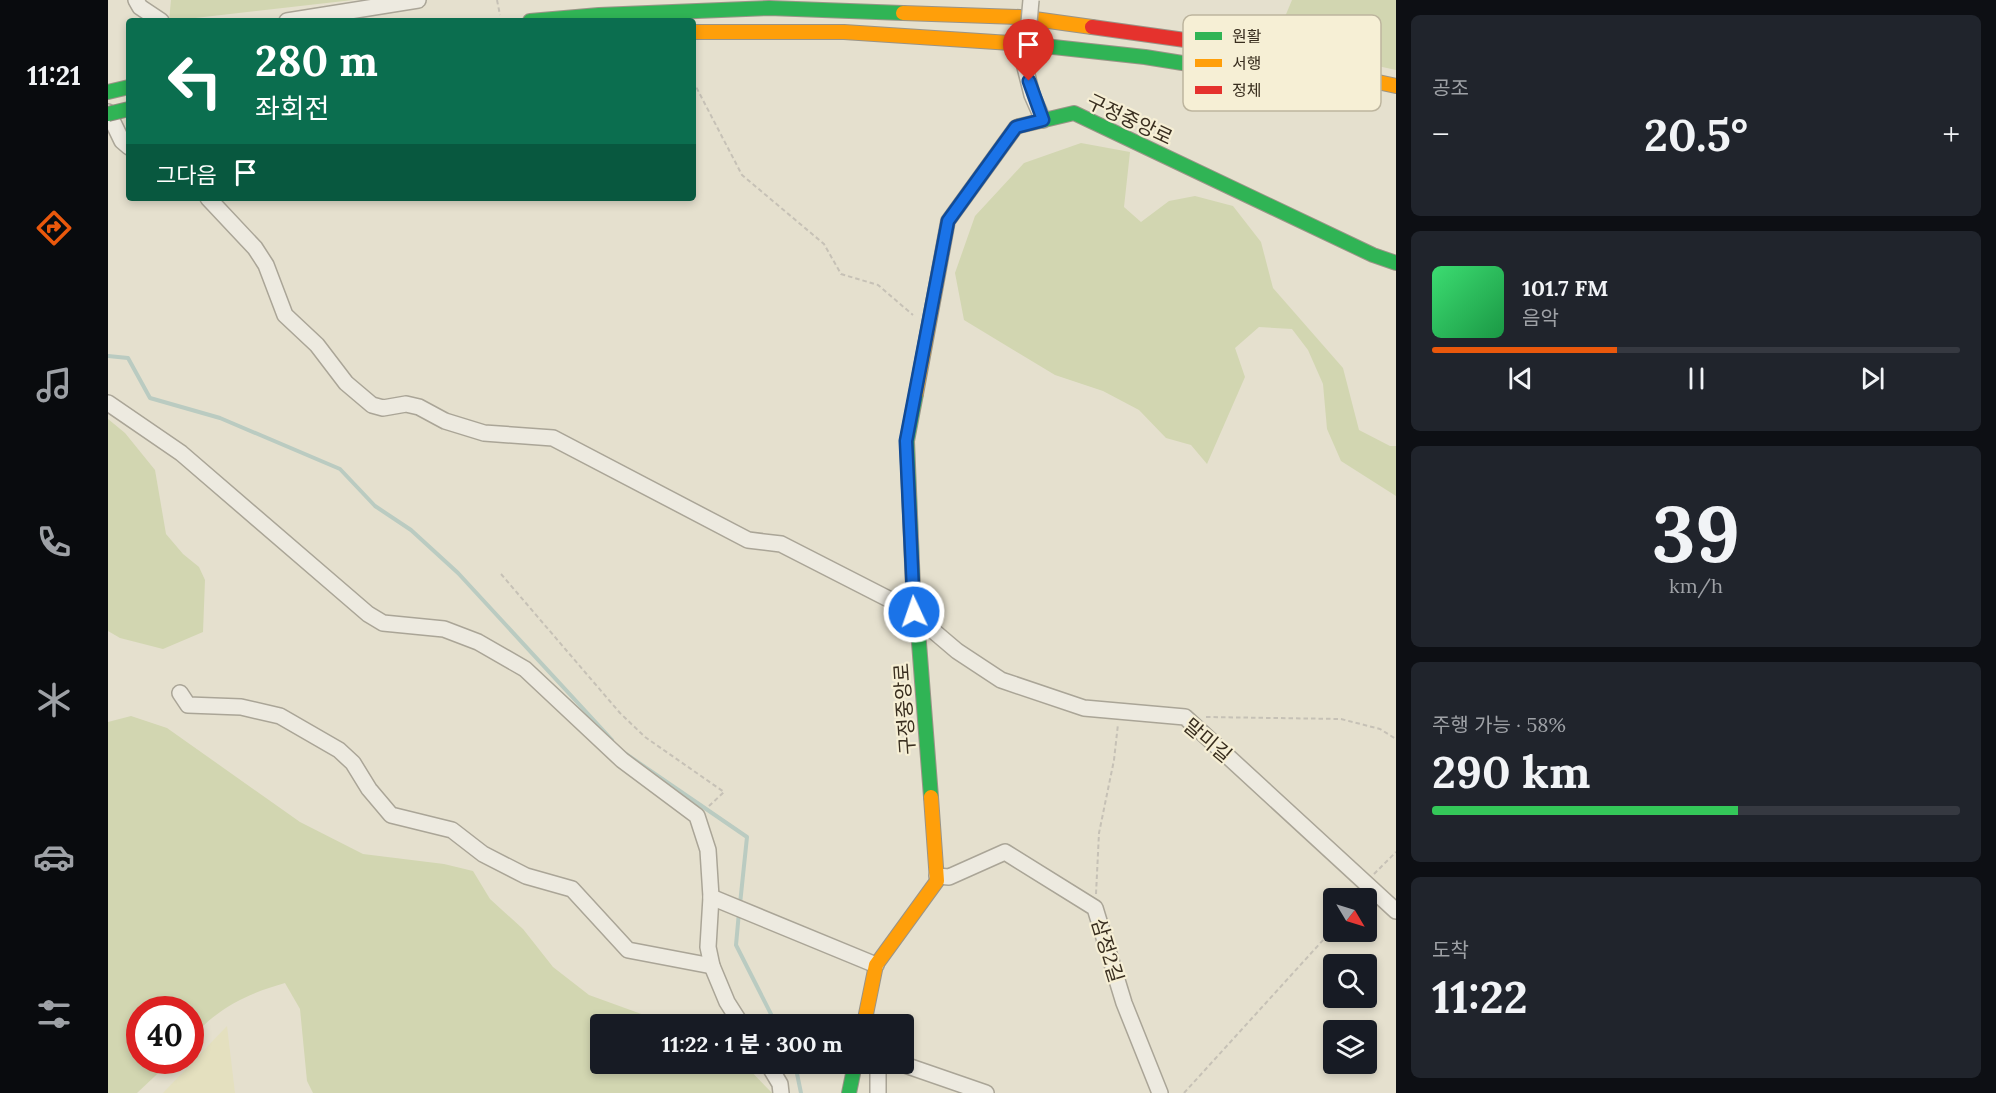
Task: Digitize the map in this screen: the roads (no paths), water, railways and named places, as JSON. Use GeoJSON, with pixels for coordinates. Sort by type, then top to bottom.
{"type":"FeatureCollection","features":[{"type":"Feature","properties":{"kind":"main road"},"geometry":{"type":"LineString","coordinates":[[565,18],[769,8],[936,12],[1020,17],[1183,40]]}},
{"type":"Feature","properties":{"kind":"main road"},"geometry":{"type":"LineString","coordinates":[[696,32],[846,32],[989,39],[1183,62]]}},
{"type":"Feature","properties":{"kind":"main road"},"geometry":{"type":"LineString","coordinates":[[1381,83],[1396,86]]}},
{"type":"Feature","properties":{"kind":"main road"},"geometry":{"type":"LineString","coordinates":[[108,92],[126,88]]}},
{"type":"Feature","properties":{"kind":"main road"},"geometry":{"type":"LineString","coordinates":[[108,113],[126,110]]}},
{"type":"Feature","properties":{"kind":"main road","name":"구정중앙로"},"geometry":{"type":"LineString","coordinates":[[937,876],[916,614],[906,441],[948,221],[1016,127],[1074,113],[1373,255],[1396,263]]}},
{"type":"Feature","properties":{"kind":"main road"},"geometry":{"type":"LineString","coordinates":[[867,1014],[876,965],[937,881],[937,876]]}},
{"type":"Feature","properties":{"kind":"main road"},"geometry":{"type":"LineString","coordinates":[[849,1093],[853,1074]]}},
{"type":"Feature","properties":{"kind":"street"},"geometry":{"type":"LineString","coordinates":[[136,0],[140,7],[156,18]]}},
{"type":"Feature","properties":{"kind":"street"},"geometry":{"type":"LineString","coordinates":[[305,18],[418,0]]}},
{"type":"Feature","properties":{"kind":"street"},"geometry":{"type":"LineString","coordinates":[[1031,0],[1025,67],[1032,95],[1043,120]]}},
{"type":"Feature","properties":{"kind":"street"},"geometry":{"type":"LineString","coordinates":[[108,113],[126,144]]}},
{"type":"Feature","properties":{"kind":"street","name":"말미길"},"geometry":{"type":"LineString","coordinates":[[211,201],[255,248],[266,266],[285,315],[317,345],[346,383],[372,405],[383,408],[406,404],[419,407],[445,421],[484,433],[553,438],[748,540],[780,544],[916,614],[957,651],[1000,680],[1084,708],[1185,717],[1396,911]]}},
{"type":"Feature","properties":{"kind":"street"},"geometry":{"type":"LineString","coordinates":[[108,403],[181,453],[368,614],[383,623],[444,629],[478,642],[525,669],[622,760],[697,816],[708,850],[716,898],[708,947],[712,966],[735,1014]]}},
{"type":"Feature","properties":{"kind":"street"},"geometry":{"type":"LineString","coordinates":[[180,693],[188,705],[241,707],[280,716],[339,750],[353,763],[369,789],[391,815],[452,830],[483,854],[526,876],[572,889],[628,950],[712,966]]}},
{"type":"Feature","properties":{"kind":"street","name":"삼정2길"},"geometry":{"type":"LineString","coordinates":[[937,876],[949,877],[1005,852],[1095,908],[1124,1003],[1160,1093]]}},
{"type":"Feature","properties":{"kind":"street"},"geometry":{"type":"LineString","coordinates":[[716,898],[876,965]]}},
{"type":"Feature","properties":{"kind":"street"},"geometry":{"type":"LineString","coordinates":[[914,1068],[986,1093]]}},
{"type":"Feature","properties":{"kind":"street"},"geometry":{"type":"LineString","coordinates":[[774,1074],[780,1084],[781,1093]]}},
{"type":"Feature","properties":{"kind":"street"},"geometry":{"type":"LineString","coordinates":[[878,1093],[879,1074]]}},
{"type":"Feature","properties":{"kind":"waterway"},"geometry":{"type":"LineString","coordinates":[[108,356],[128,358],[150,398],[220,418],[340,469],[375,506],[411,530],[458,573],[612,740]]}},
{"type":"Feature","properties":{"kind":"waterway"},"geometry":{"type":"LineString","coordinates":[[623,752],[747,837],[740,904]]}},
{"type":"Feature","properties":{"kind":"waterway"},"geometry":{"type":"LineString","coordinates":[[739,912],[736,945],[771,1014]]}},
{"type":"Feature","properties":{"kind":"waterway"},"geometry":{"type":"LineString","coordinates":[[797,1074],[801,1093]]}}]}
